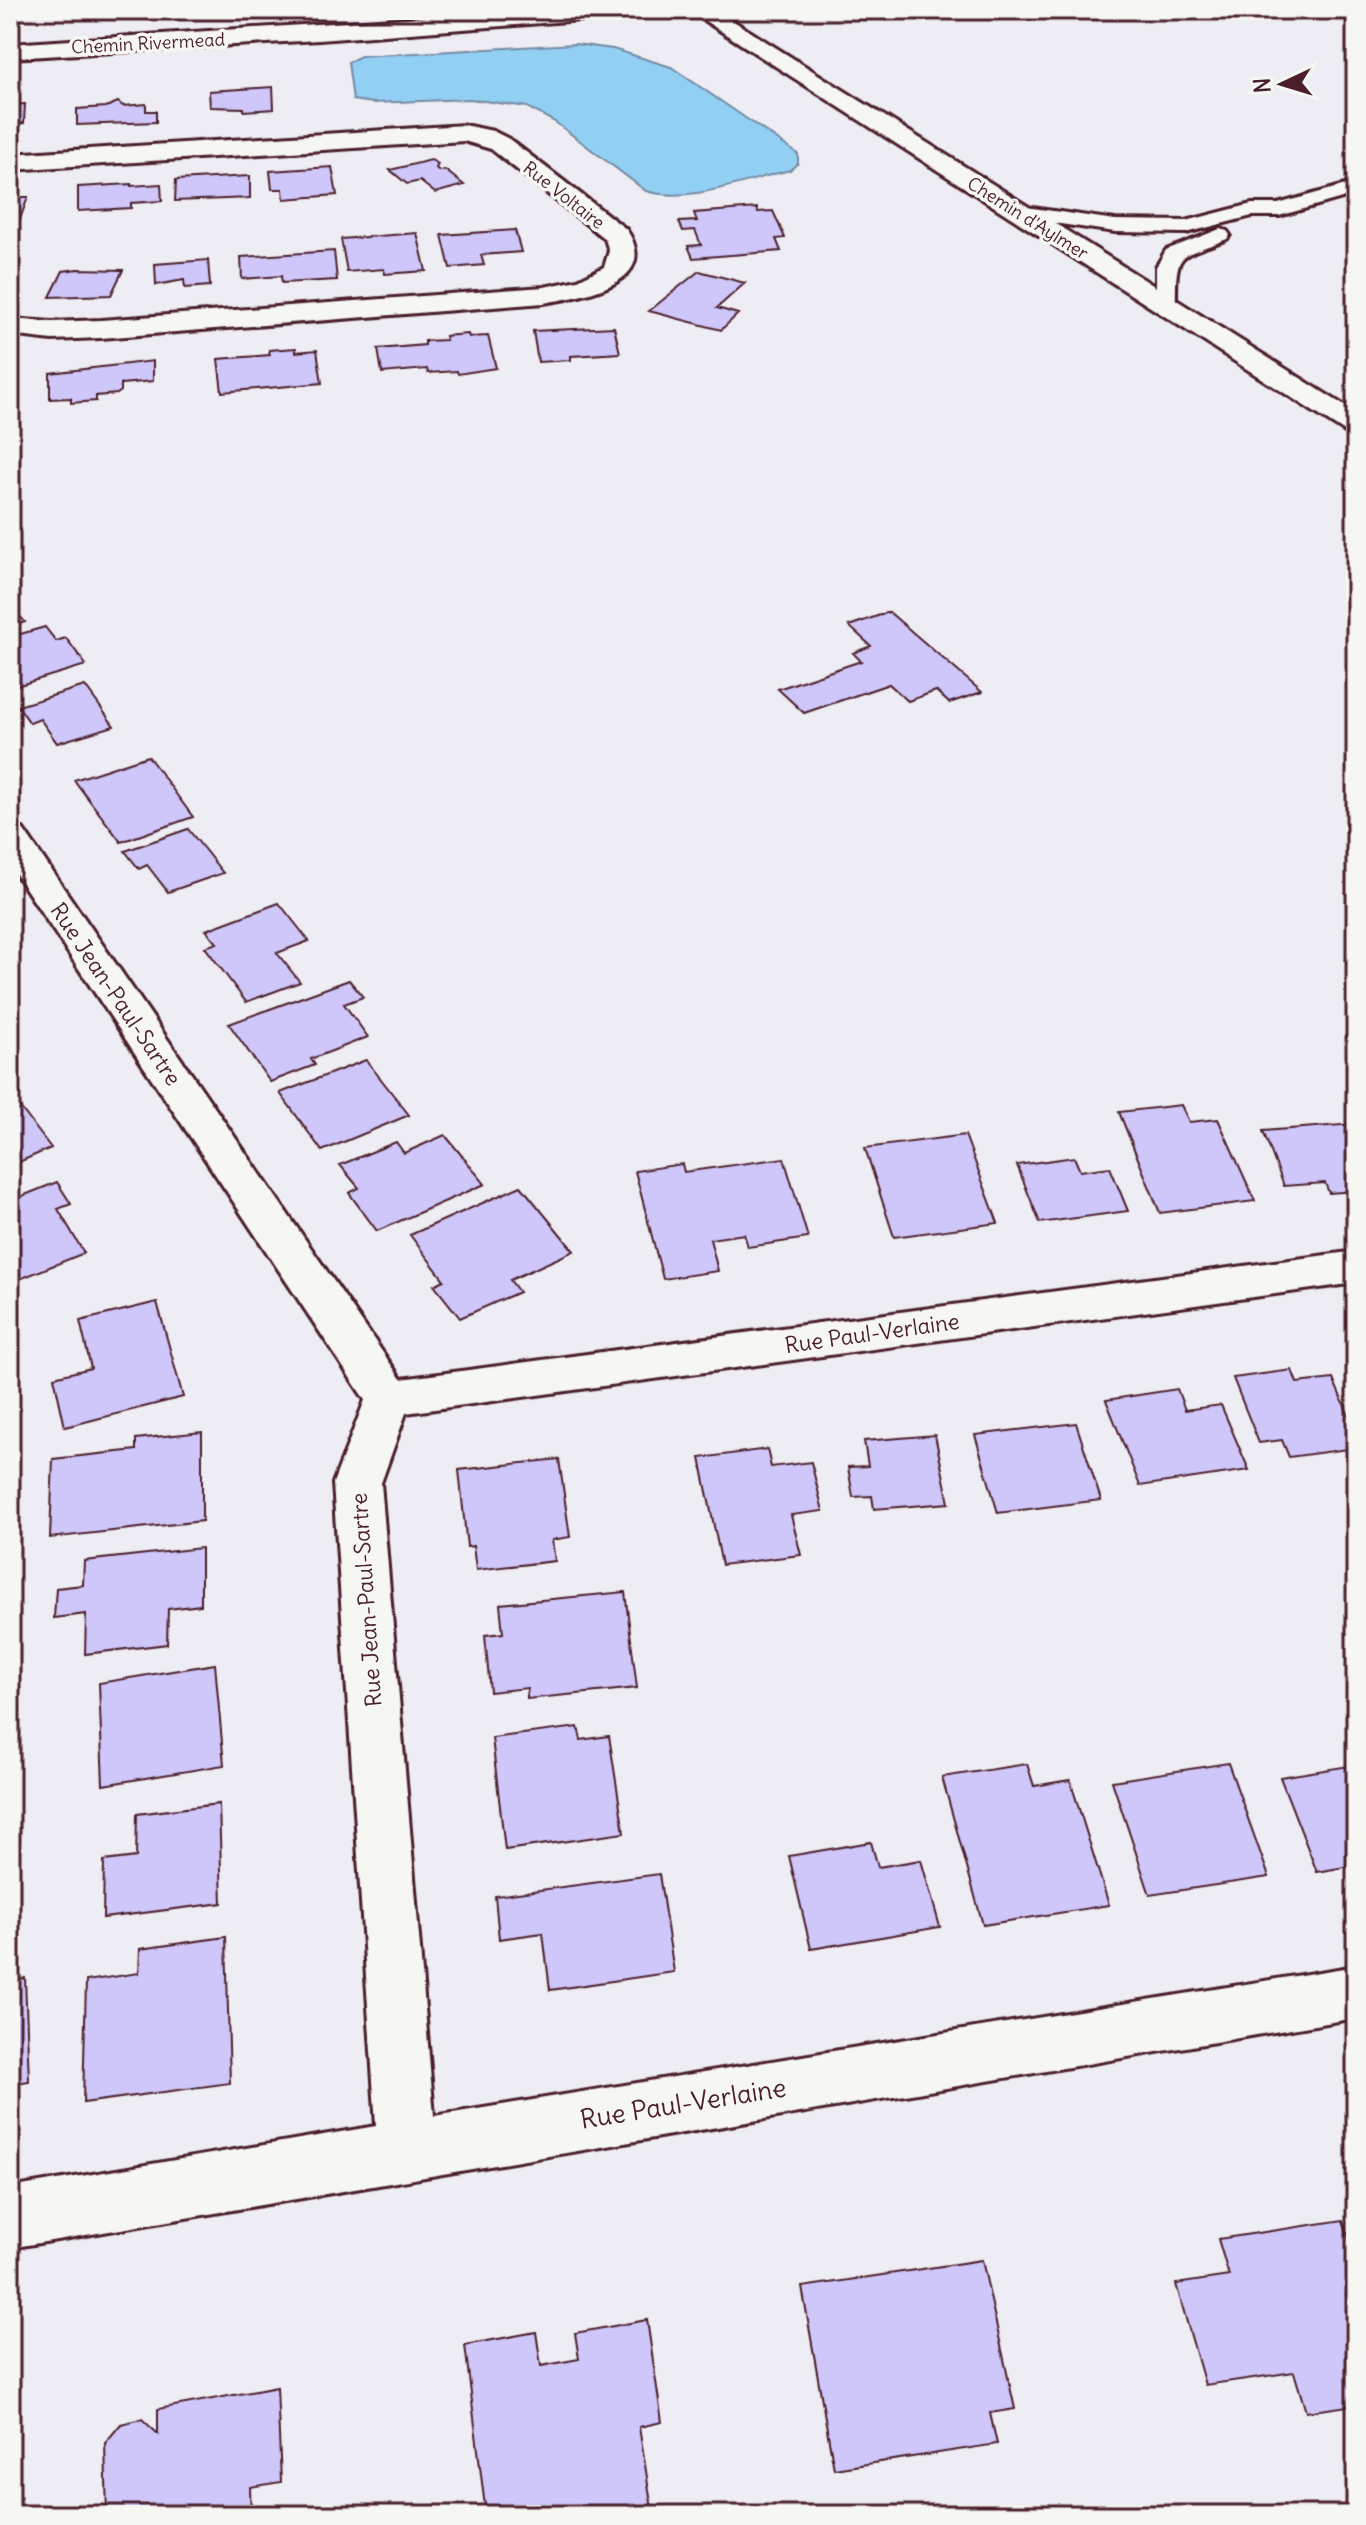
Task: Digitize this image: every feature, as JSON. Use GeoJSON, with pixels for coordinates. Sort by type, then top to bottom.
{"type":"FeatureCollection","features":[{"type":"Feature","properties":{"kind":"street","name":"Chemin Rivermead"},"geometry":{"type":"LineString","coordinates":[[10,51],[319,33],[621,10]]}},
{"type":"Feature","properties":{"kind":"street","name":"Chemin d'Aylmer"},"geometry":{"type":"LineString","coordinates":[[700,10],[1356,426]]}},
{"type":"Feature","properties":{"kind":"street","name":"Rue Voltaire"},"geometry":{"type":"LineString","coordinates":[[10,162],[464,133],[484,136],[500,144],[617,235],[624,249],[624,261],[616,271],[601,280],[578,289],[544,295],[101,329],[52,331],[10,327]]}},
{"type":"Feature","properties":{"kind":"street","name":"Rue Jean-Paul-Sartre"},"geometry":{"type":"LineString","coordinates":[[10,837],[389,1398],[357,1483],[407,2149]]}},
{"type":"Feature","properties":{"kind":"street","name":"Rue Paul-Verlaine"},"geometry":{"type":"LineString","coordinates":[[389,1398],[1356,1267]]}},
{"type":"Feature","properties":{"kind":"street","name":"Rue Paul-Verlaine"},"geometry":{"type":"LineString","coordinates":[[10,2218],[1356,1992]]}},
{"type":"Feature","properties":{"kind":"lane"},"geometry":{"type":"LineString","coordinates":[[1335,10],[1356,12]]}},
{"type":"Feature","properties":{"kind":"lane"},"geometry":{"type":"LineString","coordinates":[[1019,212],[1154,229],[1186,227],[1252,210],[1279,210],[1356,188]]}},
{"type":"Feature","properties":{"kind":"lane"},"geometry":{"type":"LineString","coordinates":[[1166,305],[1166,267],[1173,254],[1206,239],[1274,221],[1279,210]]}},
{"type":"Feature","properties":{"kind":"water"},"geometry":{"type":"Polygon","coordinates":[[[575,44],[613,49],[671,67],[798,154],[798,163],[790,170],[718,189],[680,195],[662,194],[646,191],[555,122],[527,107],[470,99],[373,103],[353,100],[348,62],[361,56],[575,44]]]}},
{"type":"Feature","properties":{"kind":"building"},"geometry":{"type":"Polygon","coordinates":[[[273,87],[274,109],[244,111],[244,108],[210,107],[209,91],[273,87]]]}},
{"type":"Feature","properties":{"kind":"building"},"geometry":{"type":"Polygon","coordinates":[[[118,102],[123,106],[146,104],[146,111],[156,111],[156,122],[77,125],[77,109],[106,107],[118,102]]]}},
{"type":"Feature","properties":{"kind":"building"},"geometry":{"type":"Polygon","coordinates":[[[25,104],[24,123],[10,124],[10,105],[25,104]]]}},
{"type":"Feature","properties":{"kind":"building"},"geometry":{"type":"Polygon","coordinates":[[[431,160],[438,164],[436,168],[439,171],[445,170],[464,185],[435,193],[420,181],[407,184],[390,170],[431,160]]]}},
{"type":"Feature","properties":{"kind":"building"},"geometry":{"type":"Polygon","coordinates":[[[332,167],[337,195],[284,199],[283,189],[272,189],[270,171],[332,167]]]}},
{"type":"Feature","properties":{"kind":"building"},"geometry":{"type":"Polygon","coordinates":[[[250,176],[250,198],[175,201],[176,180],[250,176]]]}},
{"type":"Feature","properties":{"kind":"building"},"geometry":{"type":"Polygon","coordinates":[[[161,184],[162,201],[131,203],[131,208],[78,211],[78,187],[161,184]]]}},
{"type":"Feature","properties":{"kind":"building"},"geometry":{"type":"Polygon","coordinates":[[[10,197],[28,197],[20,219],[10,219],[10,197]]]}},
{"type":"Feature","properties":{"kind":"building"},"geometry":{"type":"Polygon","coordinates":[[[757,208],[758,212],[773,211],[785,238],[776,239],[781,251],[693,258],[688,246],[701,245],[695,230],[683,231],[679,222],[697,221],[694,213],[757,208]]]}},
{"type":"Feature","properties":{"kind":"building"},"geometry":{"type":"Polygon","coordinates":[[[515,230],[521,252],[481,255],[484,265],[450,268],[442,235],[515,230]]]}},
{"type":"Feature","properties":{"kind":"building"},"geometry":{"type":"Polygon","coordinates":[[[417,233],[426,271],[385,274],[384,269],[347,272],[341,239],[417,233]]]}},
{"type":"Feature","properties":{"kind":"building"},"geometry":{"type":"Polygon","coordinates":[[[334,251],[337,280],[282,283],[281,276],[242,279],[241,257],[334,251]]]}},
{"type":"Feature","properties":{"kind":"building"},"geometry":{"type":"Polygon","coordinates":[[[208,260],[210,286],[185,288],[184,280],[156,285],[155,264],[208,260]]]}},
{"type":"Feature","properties":{"kind":"building"},"geometry":{"type":"Polygon","coordinates":[[[123,270],[111,295],[50,297],[63,271],[123,270]]]}},
{"type":"Feature","properties":{"kind":"building"},"geometry":{"type":"Polygon","coordinates":[[[699,271],[745,283],[717,308],[738,314],[721,330],[649,311],[699,271]]]}},
{"type":"Feature","properties":{"kind":"building"},"geometry":{"type":"Polygon","coordinates":[[[614,327],[620,353],[538,362],[533,331],[614,327]]]}},
{"type":"Feature","properties":{"kind":"building"},"geometry":{"type":"Polygon","coordinates":[[[468,334],[469,337],[488,336],[496,368],[458,374],[457,371],[428,373],[427,369],[382,373],[378,349],[425,345],[425,341],[468,334]]]}},
{"type":"Feature","properties":{"kind":"building"},"geometry":{"type":"Polygon","coordinates":[[[296,348],[296,352],[317,350],[322,383],[222,392],[218,359],[270,355],[269,350],[296,348]]]}},
{"type":"Feature","properties":{"kind":"building"},"geometry":{"type":"Polygon","coordinates":[[[153,361],[153,381],[121,384],[121,391],[117,394],[96,396],[96,401],[71,403],[71,398],[50,399],[50,373],[153,361]]]}},
{"type":"Feature","properties":{"kind":"building"},"geometry":{"type":"Polygon","coordinates":[[[10,605],[25,622],[10,627],[10,605]]]}},
{"type":"Feature","properties":{"kind":"building"},"geometry":{"type":"Polygon","coordinates":[[[889,612],[982,692],[949,703],[936,691],[908,701],[889,684],[804,713],[778,689],[861,661],[853,653],[871,646],[849,626],[889,612]]]}},
{"type":"Feature","properties":{"kind":"building"},"geometry":{"type":"Polygon","coordinates":[[[45,627],[56,641],[66,638],[86,665],[13,687],[10,682],[10,637],[45,627]]]}},
{"type":"Feature","properties":{"kind":"building"},"geometry":{"type":"Polygon","coordinates":[[[85,686],[114,726],[57,743],[40,719],[30,723],[18,706],[85,686]]]}},
{"type":"Feature","properties":{"kind":"building"},"geometry":{"type":"Polygon","coordinates":[[[148,756],[193,817],[121,842],[74,780],[148,756]]]}},
{"type":"Feature","properties":{"kind":"building"},"geometry":{"type":"Polygon","coordinates":[[[188,829],[223,873],[168,892],[147,865],[139,869],[125,851],[188,829]]]}},
{"type":"Feature","properties":{"kind":"building"},"geometry":{"type":"Polygon","coordinates":[[[279,903],[309,941],[277,953],[300,982],[246,1002],[205,947],[217,943],[206,930],[279,903]]]}},
{"type":"Feature","properties":{"kind":"building"},"geometry":{"type":"Polygon","coordinates":[[[349,980],[363,997],[344,1004],[368,1037],[311,1059],[315,1065],[270,1082],[229,1024],[349,980]]]}},
{"type":"Feature","properties":{"kind":"building"},"geometry":{"type":"Polygon","coordinates":[[[366,1060],[409,1115],[322,1151],[280,1093],[366,1060]]]}},
{"type":"Feature","properties":{"kind":"building"},"geometry":{"type":"Polygon","coordinates":[[[10,1094],[51,1148],[10,1166],[10,1094]]]}},
{"type":"Feature","properties":{"kind":"building"},"geometry":{"type":"Polygon","coordinates":[[[1181,1105],[1189,1122],[1218,1119],[1255,1201],[1160,1213],[1119,1112],[1181,1105]]]}},
{"type":"Feature","properties":{"kind":"building"},"geometry":{"type":"Polygon","coordinates":[[[1355,1124],[1356,1191],[1329,1193],[1325,1183],[1284,1186],[1263,1131],[1355,1124]]]}},
{"type":"Feature","properties":{"kind":"building"},"geometry":{"type":"Polygon","coordinates":[[[445,1135],[485,1184],[377,1231],[349,1193],[359,1188],[340,1165],[396,1142],[404,1153],[445,1135]]]}},
{"type":"Feature","properties":{"kind":"building"},"geometry":{"type":"Polygon","coordinates":[[[965,1135],[998,1223],[894,1237],[865,1148],[965,1135]]]}},
{"type":"Feature","properties":{"kind":"building"},"geometry":{"type":"Polygon","coordinates":[[[1074,1157],[1080,1171],[1110,1167],[1128,1211],[1040,1223],[1017,1165],[1074,1157]]]}},
{"type":"Feature","properties":{"kind":"building"},"geometry":{"type":"Polygon","coordinates":[[[784,1158],[808,1238],[748,1247],[744,1234],[710,1239],[718,1271],[663,1279],[635,1171],[682,1164],[684,1172],[784,1158]]]}},
{"type":"Feature","properties":{"kind":"building"},"geometry":{"type":"Polygon","coordinates":[[[57,1182],[71,1204],[58,1209],[84,1253],[10,1283],[10,1201],[57,1182]]]}},
{"type":"Feature","properties":{"kind":"building"},"geometry":{"type":"Polygon","coordinates":[[[521,1186],[574,1251],[510,1280],[519,1292],[460,1318],[434,1285],[444,1280],[410,1235],[521,1186]]]}},
{"type":"Feature","properties":{"kind":"building"},"geometry":{"type":"Polygon","coordinates":[[[157,1302],[183,1397],[65,1427],[54,1377],[91,1368],[80,1321],[157,1302]]]}},
{"type":"Feature","properties":{"kind":"building"},"geometry":{"type":"Polygon","coordinates":[[[1292,1370],[1297,1383],[1333,1379],[1356,1432],[1356,1448],[1289,1457],[1282,1440],[1259,1443],[1233,1378],[1292,1370]]]}},
{"type":"Feature","properties":{"kind":"building"},"geometry":{"type":"Polygon","coordinates":[[[1177,1389],[1185,1410],[1221,1405],[1249,1470],[1140,1486],[1106,1400],[1177,1389]]]}},
{"type":"Feature","properties":{"kind":"building"},"geometry":{"type":"Polygon","coordinates":[[[1076,1423],[1101,1500],[998,1513],[975,1435],[1076,1423]]]}},
{"type":"Feature","properties":{"kind":"building"},"geometry":{"type":"Polygon","coordinates":[[[202,1432],[202,1521],[50,1538],[53,1459],[136,1450],[136,1439],[202,1432]]]}},
{"type":"Feature","properties":{"kind":"building"},"geometry":{"type":"Polygon","coordinates":[[[935,1435],[949,1503],[874,1509],[872,1496],[853,1497],[848,1467],[868,1466],[864,1441],[935,1435]]]}},
{"type":"Feature","properties":{"kind":"building"},"geometry":{"type":"Polygon","coordinates":[[[767,1449],[771,1467],[811,1462],[823,1511],[791,1515],[801,1555],[722,1565],[700,1458],[767,1449]]]}},
{"type":"Feature","properties":{"kind":"building"},"geometry":{"type":"Polygon","coordinates":[[[559,1459],[570,1537],[552,1540],[555,1561],[476,1570],[473,1546],[467,1547],[459,1470],[559,1459]]]}},
{"type":"Feature","properties":{"kind":"building"},"geometry":{"type":"Polygon","coordinates":[[[201,1548],[201,1605],[168,1609],[167,1644],[85,1654],[86,1614],[54,1618],[56,1588],[83,1585],[84,1561],[201,1548]]]}},
{"type":"Feature","properties":{"kind":"building"},"geometry":{"type":"Polygon","coordinates":[[[625,1592],[637,1688],[527,1699],[527,1688],[490,1692],[485,1635],[503,1633],[500,1604],[625,1592]]]}},
{"type":"Feature","properties":{"kind":"building"},"geometry":{"type":"Polygon","coordinates":[[[215,1664],[224,1765],[103,1785],[99,1683],[215,1664]]]}},
{"type":"Feature","properties":{"kind":"building"},"geometry":{"type":"Polygon","coordinates":[[[578,1727],[581,1740],[609,1736],[624,1833],[505,1850],[492,1738],[578,1727]]]}},
{"type":"Feature","properties":{"kind":"building"},"geometry":{"type":"Polygon","coordinates":[[[1228,1763],[1269,1877],[1150,1895],[1112,1781],[1228,1763]]]}},
{"type":"Feature","properties":{"kind":"building"},"geometry":{"type":"Polygon","coordinates":[[[1027,1764],[1034,1786],[1070,1780],[1109,1905],[983,1925],[942,1777],[1027,1764]]]}},
{"type":"Feature","properties":{"kind":"building"},"geometry":{"type":"Polygon","coordinates":[[[1349,1766],[1356,1785],[1356,1865],[1317,1872],[1280,1777],[1349,1766]]]}},
{"type":"Feature","properties":{"kind":"building"},"geometry":{"type":"Polygon","coordinates":[[[219,1804],[222,1903],[103,1918],[104,1861],[136,1857],[137,1814],[219,1804]]]}},
{"type":"Feature","properties":{"kind":"building"},"geometry":{"type":"Polygon","coordinates":[[[871,1842],[878,1867],[921,1860],[940,1927],[811,1949],[789,1856],[871,1842]]]}},
{"type":"Feature","properties":{"kind":"building"},"geometry":{"type":"Polygon","coordinates":[[[659,1874],[674,1972],[550,1990],[543,1933],[499,1939],[495,1896],[659,1874]]]}},
{"type":"Feature","properties":{"kind":"building"},"geometry":{"type":"Polygon","coordinates":[[[226,1937],[230,2083],[83,2103],[86,1981],[139,1973],[140,1949],[226,1937]]]}},
{"type":"Feature","properties":{"kind":"building"},"geometry":{"type":"Polygon","coordinates":[[[25,1978],[29,2081],[10,2084],[10,1981],[25,1978]]]}},
{"type":"Feature","properties":{"kind":"building"},"geometry":{"type":"Polygon","coordinates":[[[1343,2220],[1356,2259],[1356,2292],[1346,2294],[1356,2325],[1356,2405],[1306,2412],[1294,2372],[1205,2385],[1176,2284],[1229,2276],[1218,2239],[1343,2220]]]}},
{"type":"Feature","properties":{"kind":"building"},"geometry":{"type":"Polygon","coordinates":[[[982,2260],[1015,2409],[990,2413],[997,2444],[834,2469],[802,2287],[982,2260]]]}},
{"type":"Feature","properties":{"kind":"building"},"geometry":{"type":"Polygon","coordinates":[[[647,2320],[662,2422],[639,2427],[653,2515],[486,2515],[465,2345],[536,2332],[541,2366],[579,2359],[575,2333],[647,2320]]]}},
{"type":"Feature","properties":{"kind":"building"},"geometry":{"type":"Polygon","coordinates":[[[277,2387],[281,2482],[250,2487],[251,2515],[107,2515],[105,2443],[121,2424],[142,2419],[158,2434],[158,2409],[277,2387]]]}}]}
